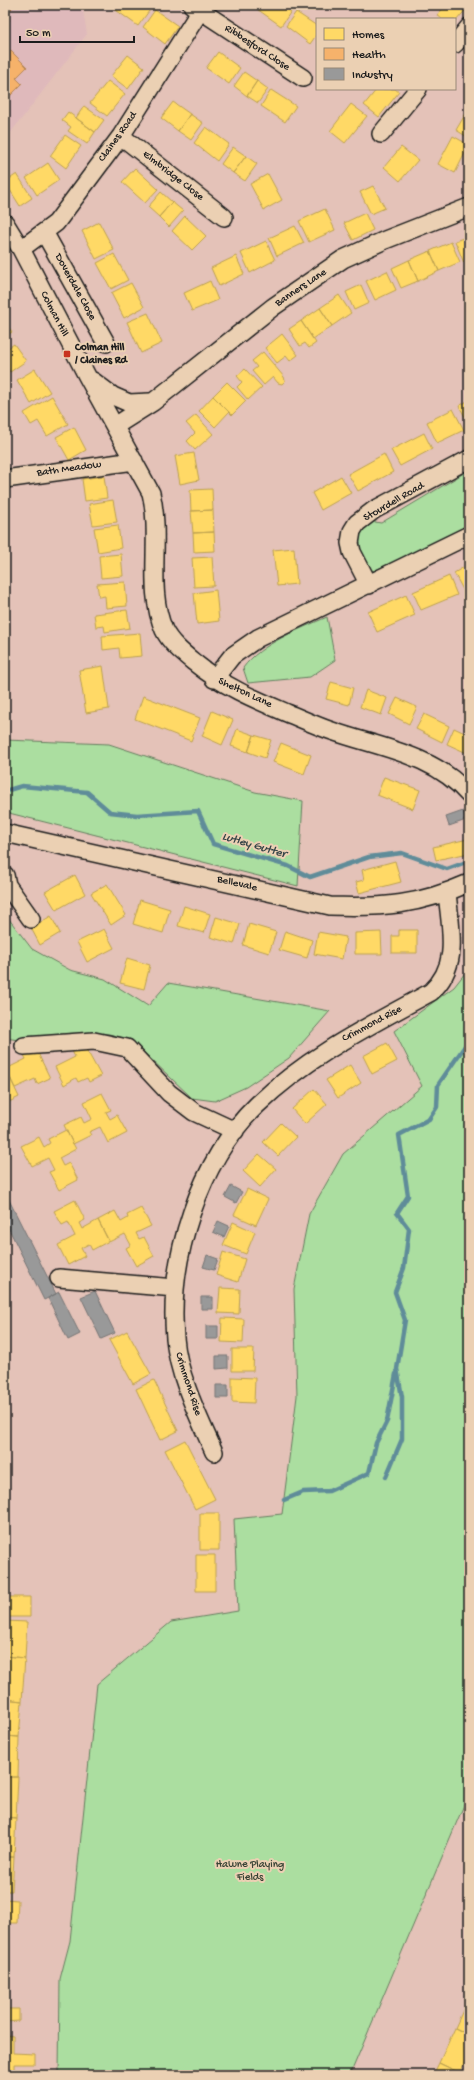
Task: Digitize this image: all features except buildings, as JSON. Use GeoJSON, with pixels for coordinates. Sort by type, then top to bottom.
{"type":"FeatureCollection","features":[{"type":"Feature","properties":{"kind":"street","name":"Ribbesford Close"},"geometry":{"type":"LineString","coordinates":[[196,8],[303,78]]}},
{"type":"Feature","properties":{"kind":"street","name":"Claines Road"},"geometry":{"type":"LineString","coordinates":[[21,249],[56,223],[121,136],[196,8]]}},
{"type":"Feature","properties":{"kind":"street"},"geometry":{"type":"LineString","coordinates":[[456,43],[469,27]]}},
{"type":"Feature","properties":{"kind":"street"},"geometry":{"type":"LineString","coordinates":[[381,134],[417,90]]}},
{"type":"Feature","properties":{"kind":"street","name":"Elmbridge Close"},"geometry":{"type":"LineString","coordinates":[[121,136],[224,217]]}},
{"type":"Feature","properties":{"kind":"street","name":"Banners Lane"},"geometry":{"type":"LineString","coordinates":[[114,426],[153,402],[273,306],[343,259],[385,240],[469,207]]}},
{"type":"Feature","properties":{"kind":"street","name":"Colman Hill"},"geometry":{"type":"LineString","coordinates":[[5,223],[21,249],[114,426]]}},
{"type":"Feature","properties":{"kind":"street","name":"Doverdale Close"},"geometry":{"type":"LineString","coordinates":[[44,232],[106,343]]}},
{"type":"Feature","properties":{"kind":"street"},"geometry":{"type":"LineString","coordinates":[[87,376],[113,396],[128,403],[153,402]]}},
{"type":"Feature","properties":{"kind":"street","name":"Shelton Lane"},"geometry":{"type":"LineString","coordinates":[[114,426],[151,493],[155,509],[157,532],[155,591],[158,615],[165,632],[180,650],[214,679],[244,695],[331,731],[420,759],[444,771],[458,782],[469,795]]}},
{"type":"Feature","properties":{"kind":"street","name":"Stourdell Road"},"geometry":{"type":"LineString","coordinates":[[369,585],[352,552],[350,542],[352,531],[357,523],[374,510],[469,459]]}},
{"type":"Feature","properties":{"kind":"street","name":"Bath Meadow"},"geometry":{"type":"LineString","coordinates":[[5,479],[134,461]]}},
{"type":"Feature","properties":{"kind":"street"},"geometry":{"type":"LineString","coordinates":[[214,679],[232,656],[258,638],[469,536]]}},
{"type":"Feature","properties":{"kind":"street","name":"Bellevale"},"geometry":{"type":"LineString","coordinates":[[5,833],[330,906],[376,907],[424,900],[469,883]]}},
{"type":"Feature","properties":{"kind":"street"},"geometry":{"type":"LineString","coordinates":[[5,875],[7,885],[31,919]]}},
{"type":"Feature","properties":{"kind":"street","name":"Crimmond Rise"},"geometry":{"type":"LineString","coordinates":[[214,1452],[197,1412],[181,1367],[175,1339],[175,1288],[182,1239],[210,1169],[235,1131],[256,1106],[302,1068],[341,1041],[431,992],[441,984],[448,969],[452,949],[447,892]]}},
{"type":"Feature","properties":{"kind":"street"},"geometry":{"type":"LineString","coordinates":[[24,1046],[94,1041],[127,1048],[169,1093],[194,1112],[235,1131]]}},
{"type":"Feature","properties":{"kind":"street"},"geometry":{"type":"LineString","coordinates":[[59,1278],[175,1288]]}},
{"type":"Feature","properties":{"kind":"shaded area"},"geometry":{"type":"Polygon","coordinates":[[[5,5],[82,5],[87,34],[5,140],[5,5]]]}},
{"type":"Feature","properties":{"kind":"green space"},"geometry":{"type":"Polygon","coordinates":[[[469,470],[469,524],[444,540],[371,572],[361,559],[359,534],[369,521],[381,523],[469,470]]]}},
{"type":"Feature","properties":{"kind":"green space"},"geometry":{"type":"Polygon","coordinates":[[[327,617],[335,660],[310,677],[248,683],[243,668],[250,659],[270,644],[281,638],[327,617]]]}},
{"type":"Feature","properties":{"kind":"green space"},"geometry":{"type":"Polygon","coordinates":[[[5,740],[109,744],[255,792],[303,801],[298,886],[5,812],[5,740]]]}},
{"type":"Feature","properties":{"kind":"green space"},"geometry":{"type":"Polygon","coordinates":[[[5,914],[32,949],[70,970],[105,979],[148,1006],[168,983],[330,1011],[289,1058],[246,1087],[215,1101],[192,1098],[131,1040],[109,1034],[89,1034],[19,1040],[5,1038],[5,914]]]}},
{"type":"Feature","properties":{"kind":"green space","name":"Hawne Playing Fields"},"geometry":{"type":"Polygon","coordinates":[[[469,968],[469,1793],[350,2075],[59,2075],[60,1979],[70,1941],[97,1684],[171,1622],[238,1611],[234,1519],[282,1514],[297,1396],[294,1289],[309,1214],[343,1154],[422,1086],[394,1031],[454,987],[469,968]]]}},
{"type":"Feature","properties":{"kind":"waterway","name":"Lutley Gutter"},"geometry":{"type":"LineString","coordinates":[[5,791],[22,786],[87,792],[110,812],[137,815],[198,811],[213,844],[288,866],[310,877],[369,857],[402,853],[447,869],[469,861]]}},
{"type":"Feature","properties":{"kind":"waterway"},"geometry":{"type":"LineString","coordinates":[[386,1477],[402,1439],[402,1397],[397,1369],[405,1320],[395,1292],[404,1268],[409,1229],[397,1213],[408,1196],[399,1135],[429,1119],[437,1107],[438,1085],[469,1040]]}},
{"type":"Feature","properties":{"kind":"waterway"},"geometry":{"type":"LineString","coordinates":[[284,1500],[303,1492],[329,1491],[369,1473],[376,1443],[387,1421],[396,1374]]}},
{"type":"Feature","properties":{"kind":"place","name":"Colman Hill / Claines Rd"},"geometry":{"type":"Point","coordinates":[67,354]}}]}
